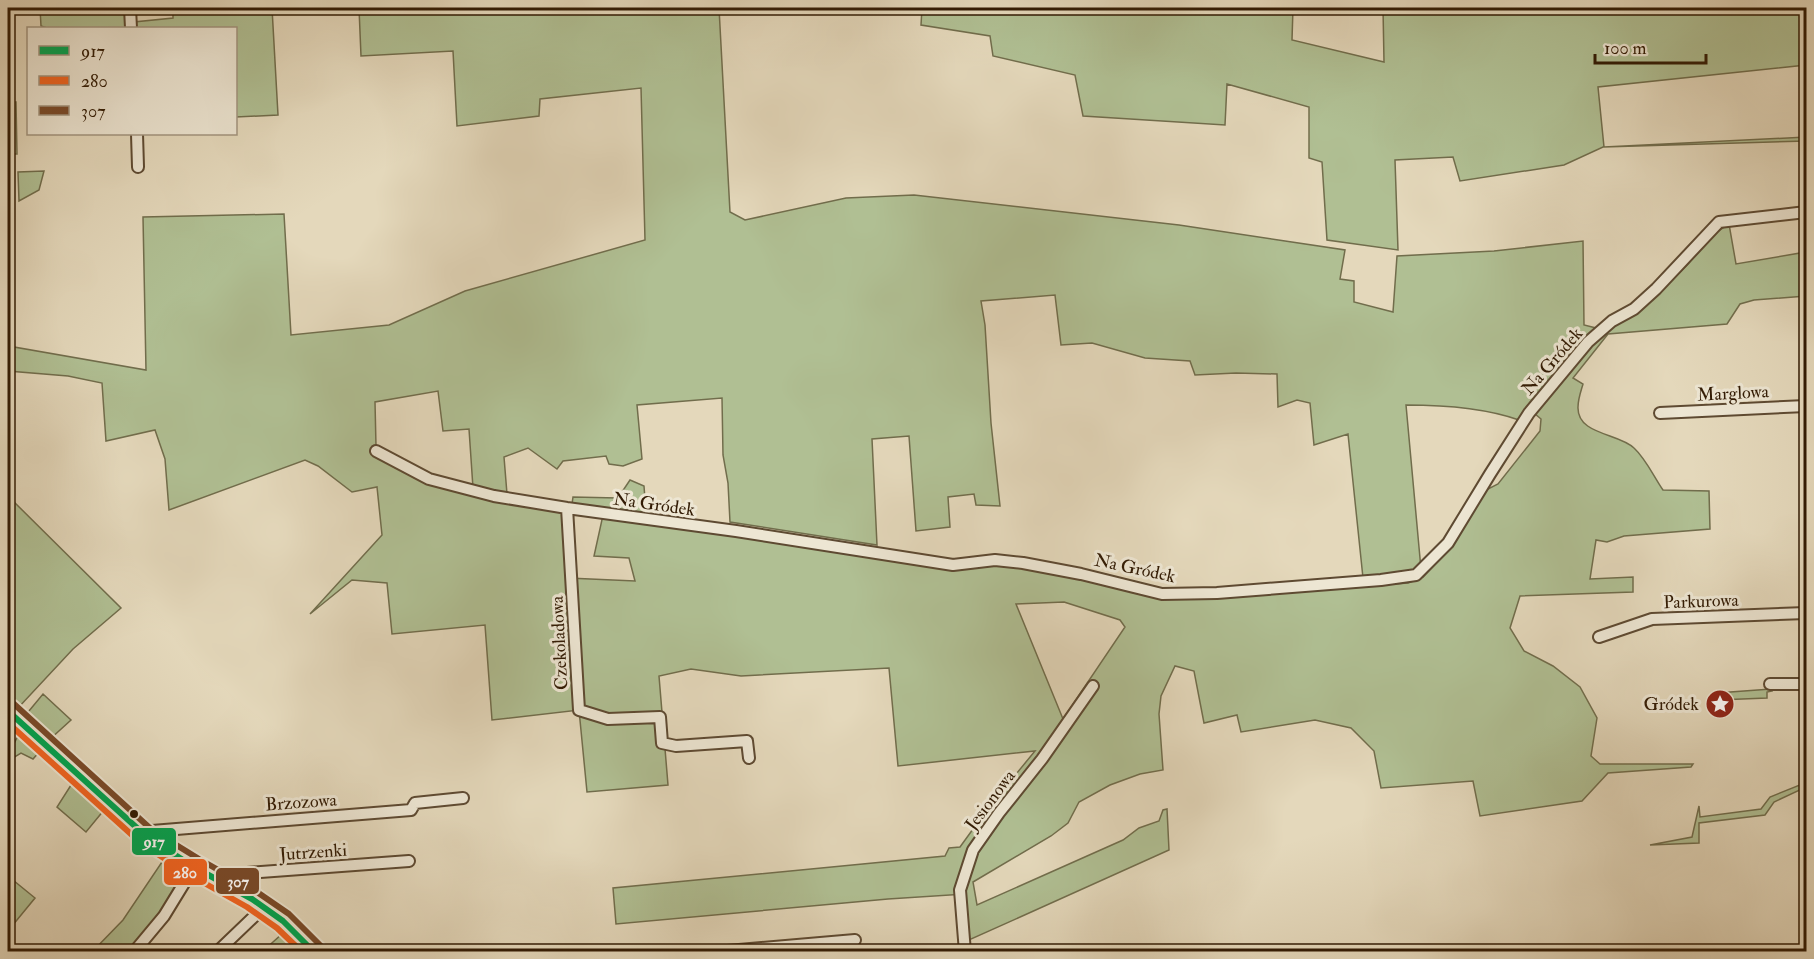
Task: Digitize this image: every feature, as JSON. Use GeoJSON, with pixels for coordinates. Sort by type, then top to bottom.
{"type":"FeatureCollection","features":[{"type":"Feature","properties":{"kind":"street"},"geometry":{"type":"LineString","coordinates":[[130,8],[131,27]]}},
{"type":"Feature","properties":{"kind":"street"},"geometry":{"type":"LineString","coordinates":[[136,135],[138,167]]}},
{"type":"Feature","properties":{"kind":"street","name":"Na Gródek"},"geometry":{"type":"LineString","coordinates":[[376,451],[429,479],[460,489],[567,508],[736,531],[953,565],[995,560],[1023,563],[1081,574],[1146,591],[1174,595],[1416,576],[1448,543],[1529,413],[1583,349],[1611,321],[1634,309],[1656,290],[1719,222],[1806,212]]}},
{"type":"Feature","properties":{"kind":"street","name":"Marglowa"},"geometry":{"type":"LineString","coordinates":[[1660,413],[1806,406]]}},
{"type":"Feature","properties":{"kind":"street","name":"Czekoladowa"},"geometry":{"type":"LineString","coordinates":[[567,508],[579,710],[608,719],[660,717],[662,742],[676,746],[747,741],[749,758]]}},
{"type":"Feature","properties":{"kind":"street","name":"Parkurowa"},"geometry":{"type":"LineString","coordinates":[[1599,636],[1652,619],[1806,613]]}},
{"type":"Feature","properties":{"kind":"street"},"geometry":{"type":"LineString","coordinates":[[1770,684],[1806,682]]}},
{"type":"Feature","properties":{"kind":"street","name":"Jesionowa"},"geometry":{"type":"LineString","coordinates":[[965,951],[960,890],[973,850],[1042,759],[1093,686]]}},
{"type":"Feature","properties":{"kind":"street"},"geometry":{"type":"LineString","coordinates":[[8,711],[138,829],[194,867],[264,907],[283,921],[315,951]]}},
{"type":"Feature","properties":{"kind":"street","name":"Brzozowa"},"geometry":{"type":"LineString","coordinates":[[138,829],[152,831],[411,810],[415,803],[463,798]]}},
{"type":"Feature","properties":{"kind":"street","name":"Jutrzenki"},"geometry":{"type":"LineString","coordinates":[[222,883],[234,874],[409,861]]}},
{"type":"Feature","properties":{"kind":"street"},"geometry":{"type":"LineString","coordinates":[[134,951],[164,916],[194,867]]}},
{"type":"Feature","properties":{"kind":"street"},"geometry":{"type":"LineString","coordinates":[[217,951],[264,907]]}},
{"type":"Feature","properties":{"kind":"street"},"geometry":{"type":"LineString","coordinates":[[716,951],[855,940]]}},
{"type":"Feature","properties":{"kind":"green space"},"geometry":{"type":"Polygon","coordinates":[[[40,8],[126,8],[127,27],[41,26],[40,8]]]}},
{"type":"Feature","properties":{"kind":"green space"},"geometry":{"type":"Polygon","coordinates":[[[211,8],[272,8],[278,115],[237,117],[237,27],[135,27],[134,22],[173,18],[173,11],[211,8]]]}},
{"type":"Feature","properties":{"kind":"green space"},"geometry":{"type":"Polygon","coordinates":[[[359,8],[719,8],[730,212],[745,220],[846,198],[914,195],[1179,225],[1345,250],[1340,279],[1354,281],[1354,302],[1393,312],[1397,256],[1494,251],[1583,241],[1584,325],[1596,328],[1519,420],[1463,408],[1406,405],[1421,569],[1363,578],[1348,434],[1314,445],[1310,403],[1297,400],[1278,407],[1277,374],[1195,375],[1190,361],[1145,358],[1092,343],[1061,345],[1055,295],[981,301],[1000,506],[976,505],[974,494],[948,497],[950,527],[916,531],[909,436],[872,439],[877,545],[730,522],[728,483],[723,455],[722,398],[637,405],[642,459],[623,466],[609,464],[606,456],[563,461],[557,469],[528,448],[504,457],[507,494],[473,488],[469,429],[443,431],[438,391],[375,402],[376,446],[427,482],[563,512],[568,578],[635,581],[629,558],[594,556],[603,515],[954,569],[994,564],[1079,576],[1200,598],[1408,583],[1423,577],[1451,547],[1486,490],[1498,484],[1540,431],[1541,419],[1534,413],[1591,343],[1615,323],[1648,304],[1714,234],[1729,224],[1736,264],[1806,252],[1806,296],[1754,300],[1740,304],[1727,324],[1608,334],[1573,378],[1583,384],[1578,407],[1584,423],[1634,448],[1663,490],[1709,491],[1710,529],[1624,536],[1607,542],[1596,540],[1590,579],[1633,577],[1633,592],[1520,596],[1510,628],[1524,651],[1553,666],[1580,687],[1597,718],[1591,756],[1600,764],[1693,764],[1691,767],[1608,773],[1582,801],[1480,816],[1473,781],[1381,788],[1374,751],[1351,728],[1315,720],[1241,732],[1237,715],[1204,723],[1194,671],[1175,666],[1161,696],[1159,714],[1163,770],[1140,774],[1110,785],[1079,802],[1068,823],[1051,836],[973,882],[977,905],[1123,840],[1139,828],[1159,821],[1163,810],[1167,809],[1169,850],[969,940],[965,894],[616,924],[613,888],[945,856],[949,848],[960,847],[1035,751],[898,766],[889,668],[741,676],[691,669],[659,676],[668,785],[587,792],[579,710],[492,720],[485,625],[392,634],[387,583],[352,580],[310,614],[382,535],[377,487],[352,492],[318,466],[305,460],[169,510],[165,459],[155,430],[106,441],[102,383],[68,376],[8,371],[8,346],[146,370],[143,217],[284,214],[291,335],[389,325],[465,291],[645,240],[641,88],[540,99],[539,116],[457,126],[453,51],[361,56],[359,8]],[[1064,602],[1016,604],[1063,719],[1125,627],[1120,620],[1064,602]]]}},
{"type":"Feature","properties":{"kind":"green space"},"geometry":{"type":"Polygon","coordinates":[[[922,8],[1293,8],[1292,40],[1384,62],[1383,8],[1806,8],[1806,65],[1598,87],[1604,147],[1564,165],[1460,181],[1453,157],[1395,160],[1398,250],[1327,240],[1322,162],[1309,158],[1309,107],[1227,84],[1225,125],[1083,116],[1075,75],[993,56],[990,36],[921,25],[922,8]]]}},
{"type":"Feature","properties":{"kind":"green space"},"geometry":{"type":"Polygon","coordinates":[[[8,102],[16,102],[17,154],[8,154],[8,102]]]}},
{"type":"Feature","properties":{"kind":"green space"},"geometry":{"type":"Polygon","coordinates":[[[1806,137],[1806,141],[1605,147],[1806,137]]]}},
{"type":"Feature","properties":{"kind":"green space"},"geometry":{"type":"Polygon","coordinates":[[[44,171],[39,190],[19,201],[18,172],[44,171]]]}},
{"type":"Feature","properties":{"kind":"green space"},"geometry":{"type":"Polygon","coordinates":[[[630,480],[644,486],[646,513],[572,504],[573,497],[618,498],[630,480]]]}},
{"type":"Feature","properties":{"kind":"green space"},"geometry":{"type":"Polygon","coordinates":[[[8,496],[121,608],[73,649],[18,708],[8,699],[8,496]]]}},
{"type":"Feature","properties":{"kind":"green space"},"geometry":{"type":"Polygon","coordinates":[[[1771,689],[1772,691],[1767,692],[1767,698],[1718,700],[1717,693],[1771,689]]]}},
{"type":"Feature","properties":{"kind":"green space"},"geometry":{"type":"Polygon","coordinates":[[[43,694],[71,720],[49,740],[24,717],[43,694]]]}},
{"type":"Feature","properties":{"kind":"green space"},"geometry":{"type":"Polygon","coordinates":[[[19,734],[40,751],[33,759],[21,753],[8,761],[8,755],[19,734]]]}},
{"type":"Feature","properties":{"kind":"green space"},"geometry":{"type":"Polygon","coordinates":[[[1806,777],[1806,784],[1802,789],[1774,802],[1765,815],[1699,823],[1699,843],[1650,845],[1692,837],[1699,806],[1700,817],[1761,809],[1770,797],[1800,785],[1806,777]]]}},
{"type":"Feature","properties":{"kind":"green space"},"geometry":{"type":"Polygon","coordinates":[[[73,782],[104,810],[86,832],[57,807],[73,782]]]}},
{"type":"Feature","properties":{"kind":"green space"},"geometry":{"type":"Polygon","coordinates":[[[166,856],[188,870],[144,937],[128,951],[92,952],[123,920],[166,856]]]}},
{"type":"Feature","properties":{"kind":"green space"},"geometry":{"type":"Polygon","coordinates":[[[196,873],[263,911],[307,951],[263,951],[283,933],[256,910],[210,885],[194,874],[196,873]]]}},
{"type":"Feature","properties":{"kind":"green space"},"geometry":{"type":"Polygon","coordinates":[[[8,876],[35,898],[8,931],[8,876]]]}},
{"type":"Feature","properties":{"kind":"waterway"},"geometry":{"type":"LineString","coordinates":[[8,702],[17,711]]}},
{"type":"Feature","properties":{"kind":"waterway"},"geometry":{"type":"LineString","coordinates":[[26,719],[47,739]]}},
{"type":"Feature","properties":{"kind":"waterway"},"geometry":{"type":"LineString","coordinates":[[56,747],[143,824]]}},
{"type":"Feature","properties":{"kind":"waterway"},"geometry":{"type":"LineString","coordinates":[[158,836],[221,875]]}},
{"type":"Feature","properties":{"kind":"waterway"},"geometry":{"type":"LineString","coordinates":[[232,881],[265,902]]}},
{"type":"Feature","properties":{"kind":"waterway"},"geometry":{"type":"LineString","coordinates":[[289,920],[318,946]]}},
{"type":"Feature","properties":{"kind":"transit line","name":"307"},"geometry":{"type":"LineString","coordinates":[[14,704],[152,830],[257,892],[289,914],[321,946]]}},
{"type":"Feature","properties":{"kind":"transit line","name":"917"},"geometry":{"type":"LineString","coordinates":[[8,711],[147,837],[194,867],[252,899],[283,921],[314,952]]}},
{"type":"Feature","properties":{"kind":"transit line","name":"280"},"geometry":{"type":"LineString","coordinates":[[8,723],[142,844],[190,875],[247,907],[277,928],[302,952]]}},
{"type":"Feature","properties":{"kind":"place","name":"Gródek"},"geometry":{"type":"Point","coordinates":[1720,704]}}]}
